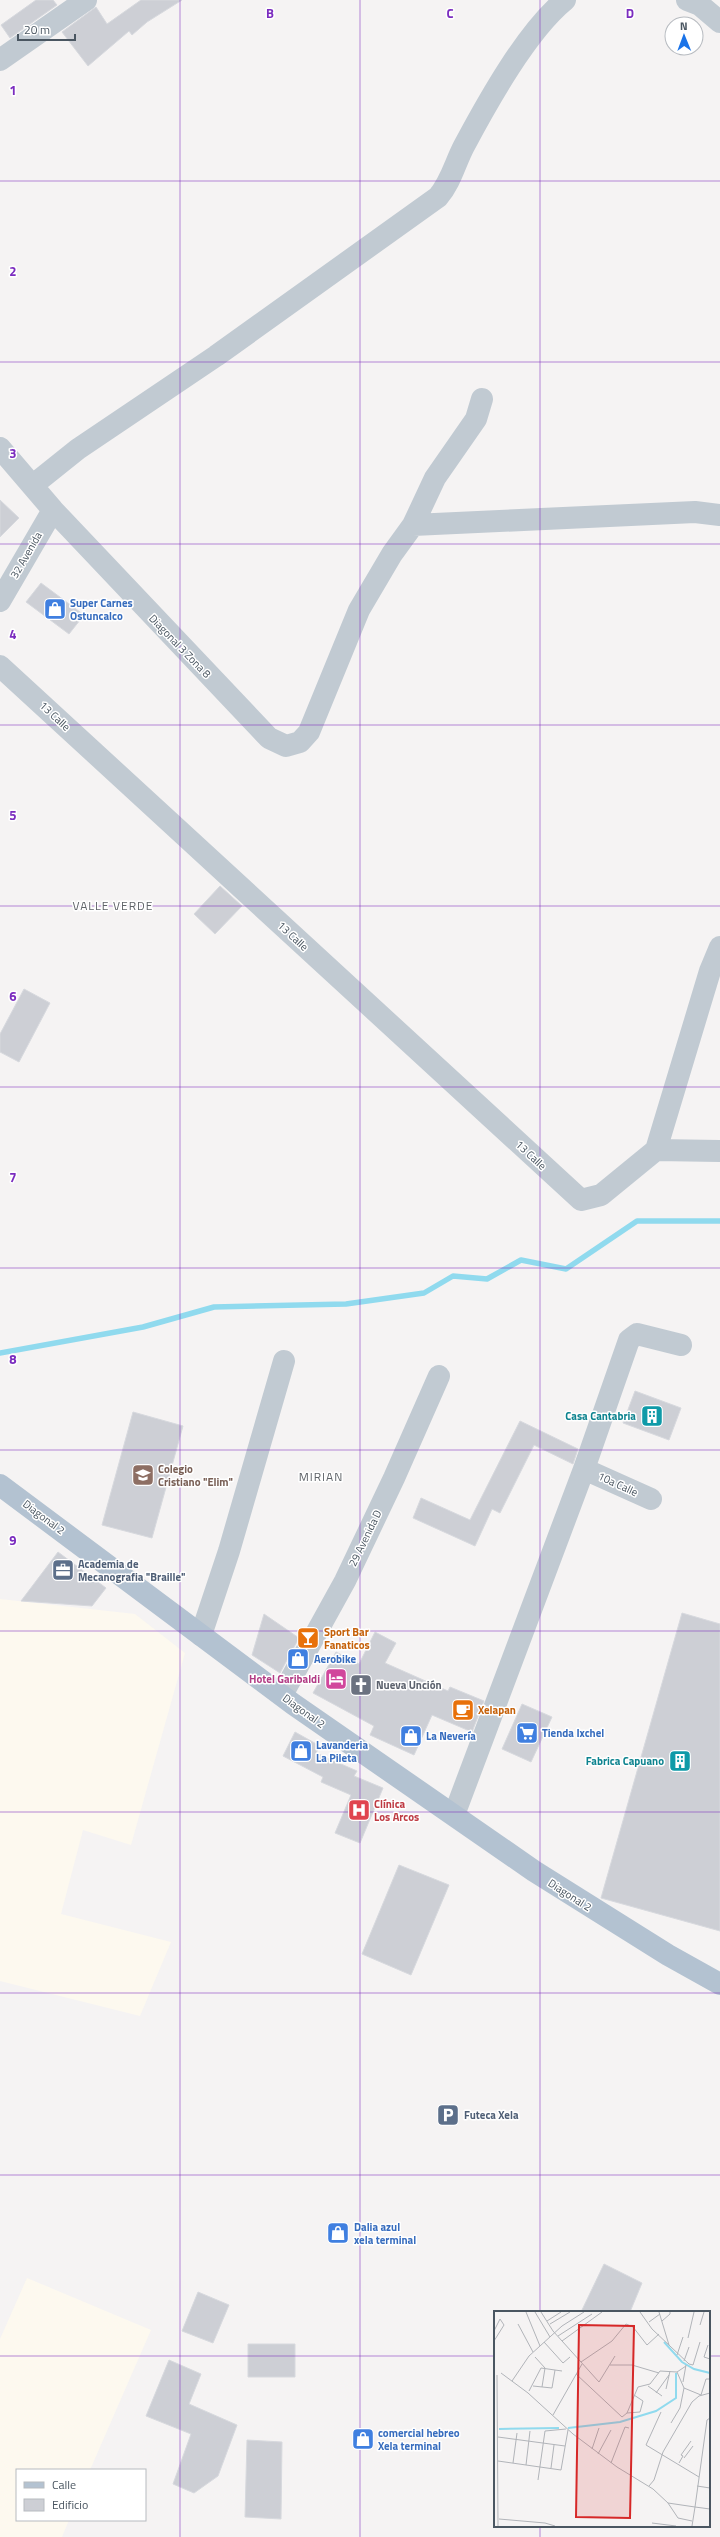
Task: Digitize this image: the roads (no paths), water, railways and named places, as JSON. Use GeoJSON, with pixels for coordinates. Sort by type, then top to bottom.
{"type":"FeatureCollection","features":[{"type":"Feature","properties":{"kind":"main road","name":"Diagonal 2"},"geometry":{"type":"LineString","coordinates":[[0,1485],[282,1695],[534,1871],[598,1913],[720,1984]]}},
{"type":"Feature","properties":{"kind":"street"},"geometry":{"type":"LineString","coordinates":[[0,60],[86,0]]}},
{"type":"Feature","properties":{"kind":"street"},"geometry":{"type":"LineString","coordinates":[[33,485],[78,450],[216,356],[438,197],[450,180],[465,145],[536,28],[565,0]]}},
{"type":"Feature","properties":{"kind":"street"},"geometry":{"type":"LineString","coordinates":[[687,0],[700,5],[720,22]]}},
{"type":"Feature","properties":{"kind":"street"},"geometry":{"type":"LineString","coordinates":[[482,399],[480,412],[435,478],[413,525],[695,512],[720,516]]}},
{"type":"Feature","properties":{"kind":"street","name":"Diagonal 3 Zona 8"},"geometry":{"type":"LineString","coordinates":[[0,448],[33,485],[52,510],[269,738],[286,746],[300,742],[309,732],[359,610],[392,554],[413,525]]}},
{"type":"Feature","properties":{"kind":"street","name":"32 Avenida"},"geometry":{"type":"LineString","coordinates":[[0,601],[52,510]]}},
{"type":"Feature","properties":{"kind":"street","name":"13 Calle"},"geometry":{"type":"LineString","coordinates":[[0,666],[575,1196],[588,1200],[601,1195],[656,1150]]}},
{"type":"Feature","properties":{"kind":"street"},"geometry":{"type":"LineString","coordinates":[[720,946],[710,970],[656,1150],[720,1151]]}},
{"type":"Feature","properties":{"kind":"street"},"geometry":{"type":"LineString","coordinates":[[454,1815],[584,1468],[629,1340],[634,1335],[639,1334],[681,1345]]}},
{"type":"Feature","properties":{"kind":"street"},"geometry":{"type":"LineString","coordinates":[[202,1635],[230,1551],[284,1361]]}},
{"type":"Feature","properties":{"kind":"street","name":"29 Avenida D"},"geometry":{"type":"LineString","coordinates":[[282,1695],[345,1581],[394,1478],[439,1376]]}},
{"type":"Feature","properties":{"kind":"street","name":"10a Calle"},"geometry":{"type":"LineString","coordinates":[[584,1468],[651,1499]]}},
{"type":"Feature","properties":{"kind":"waterway"},"geometry":{"type":"LineString","coordinates":[[0,1353],[143,1327],[214,1307],[346,1304],[424,1293],[453,1276],[487,1279],[521,1260],[566,1269],[637,1221],[720,1221]]}},
{"type":"Feature","properties":{"kind":"place","name":"Super Carnes Ostuncalco"},"geometry":{"type":"Point","coordinates":[55,609]}},
{"type":"Feature","properties":{"kind":"place","name":"Casa Cantabria"},"geometry":{"type":"Point","coordinates":[652,1416]}},
{"type":"Feature","properties":{"kind":"place","name":"Colegio Cristiano \"Elim\""},"geometry":{"type":"Point","coordinates":[143,1475]}},
{"type":"Feature","properties":{"kind":"place","name":"Academia de Mecanografia \"Braille\""},"geometry":{"type":"Point","coordinates":[63,1570]}},
{"type":"Feature","properties":{"kind":"place","name":"Sport Bar Fanaticos"},"geometry":{"type":"Point","coordinates":[308,1638]}},
{"type":"Feature","properties":{"kind":"place","name":"Aerobike"},"geometry":{"type":"Point","coordinates":[298,1659]}},
{"type":"Feature","properties":{"kind":"place","name":"Hotel Garibaldi"},"geometry":{"type":"Point","coordinates":[336,1679]}},
{"type":"Feature","properties":{"kind":"place","name":"Nueva Unción"},"geometry":{"type":"Point","coordinates":[361,1685]}},
{"type":"Feature","properties":{"kind":"place","name":"Xelapan"},"geometry":{"type":"Point","coordinates":[463,1710]}},
{"type":"Feature","properties":{"kind":"place","name":"Tienda Ixchel"},"geometry":{"type":"Point","coordinates":[527,1733]}},
{"type":"Feature","properties":{"kind":"place","name":"La Nevería"},"geometry":{"type":"Point","coordinates":[411,1736]}},
{"type":"Feature","properties":{"kind":"place","name":"Lavanderia La Pileta"},"geometry":{"type":"Point","coordinates":[301,1751]}},
{"type":"Feature","properties":{"kind":"place","name":"Fabrica Capuano"},"geometry":{"type":"Point","coordinates":[680,1761]}},
{"type":"Feature","properties":{"kind":"place","name":"Clínica Los Arcos"},"geometry":{"type":"Point","coordinates":[359,1810]}},
{"type":"Feature","properties":{"kind":"place","name":"Futeca Xela"},"geometry":{"type":"Point","coordinates":[448,2115]}},
{"type":"Feature","properties":{"kind":"place","name":"Dalia azul xela terminal"},"geometry":{"type":"Point","coordinates":[338,2233]}},
{"type":"Feature","properties":{"kind":"place","name":"comercial hebreo Xela terminal"},"geometry":{"type":"Point","coordinates":[363,2439]}},
{"type":"Feature","properties":{"kind":"district","name":"VALLE VERDE"},"geometry":{"type":"Point","coordinates":[113,906]}},
{"type":"Feature","properties":{"kind":"district","name":"MIRIAN"},"geometry":{"type":"Point","coordinates":[321,1477]}}]}
